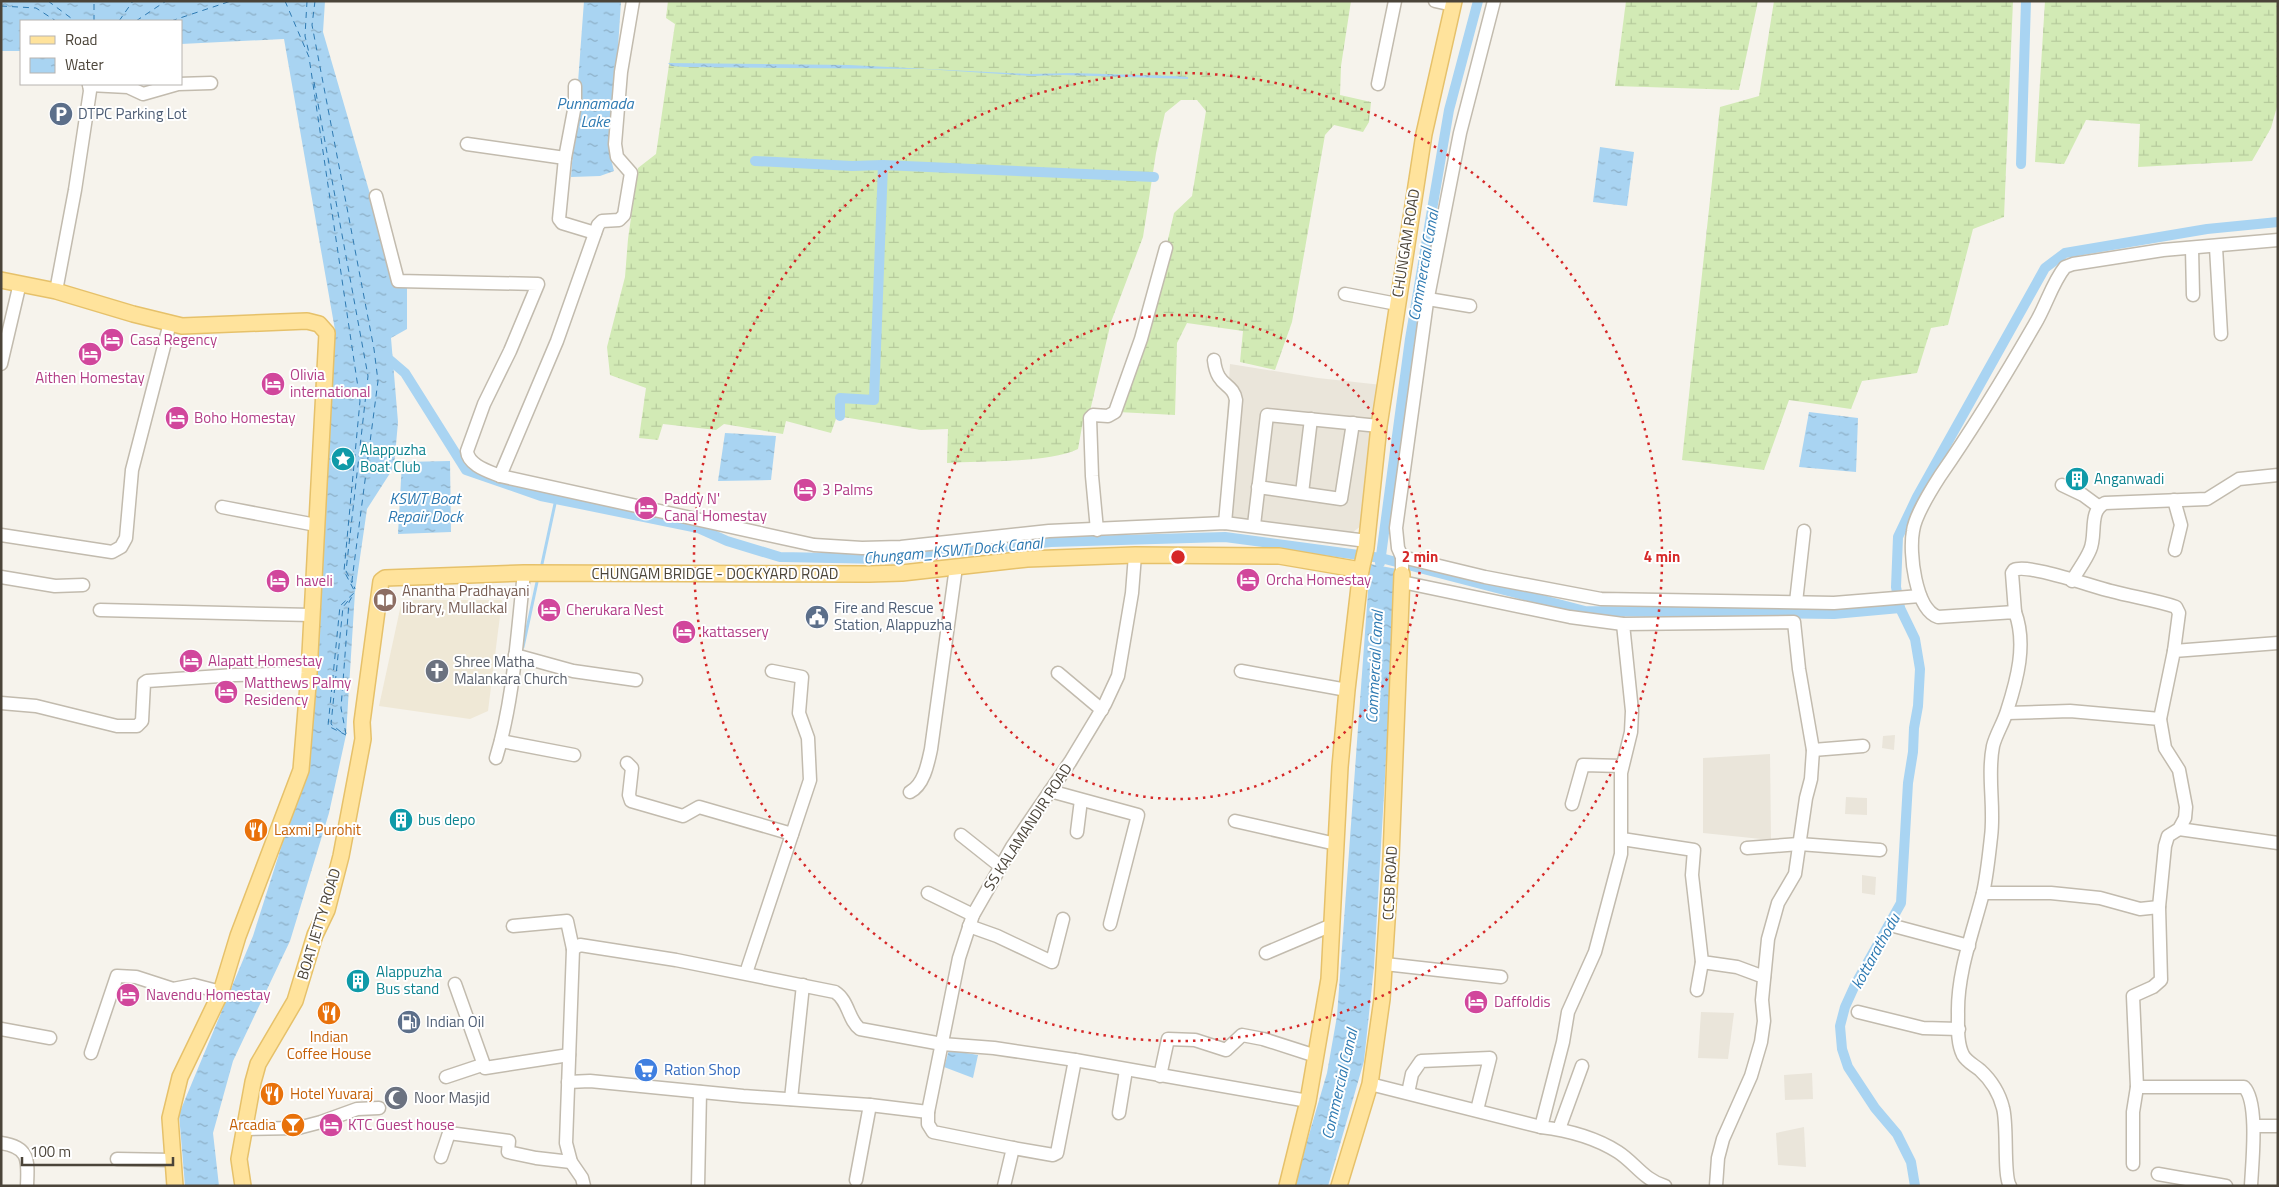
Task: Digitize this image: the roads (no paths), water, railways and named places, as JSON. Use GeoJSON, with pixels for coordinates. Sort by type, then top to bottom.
{"type":"FeatureCollection","features":[{"type":"Feature","properties":{"kind":"main road","name":"CHUNGAM ROAD"},"geometry":{"type":"LineString","coordinates":[[1287,1186],[1308,1101],[1327,995],[1347,690],[1365,554],[1379,426],[1424,134],[1454,3]]}},
{"type":"Feature","properties":{"kind":"main road"},"geometry":{"type":"LineString","coordinates":[[1,280],[56,291],[170,323],[196,326],[307,321],[319,324],[327,333],[309,673],[301,770],[238,936],[221,992],[180,1078],[170,1118],[175,1186]]}},
{"type":"Feature","properties":{"kind":"main road","name":"CHUNGAM BRIDGE - DOCKYARD ROAD"},"geometry":{"type":"LineString","coordinates":[[379,594],[381,581],[390,576],[524,573],[902,573],[1027,559],[1135,555],[1279,556],[1365,554]]}},
{"type":"Feature","properties":{"kind":"main road","name":"CCSB ROAD"},"geometry":{"type":"LineString","coordinates":[[1339,1186],[1370,1084],[1377,1045],[1392,858],[1402,568]]}},
{"type":"Feature","properties":{"kind":"main road","name":"BOAT JETTY ROAD"},"geometry":{"type":"LineString","coordinates":[[243,1186],[239,1159],[243,1128],[258,1064],[295,1001],[315,935],[326,910],[341,856],[364,739],[362,722],[379,594]]}},
{"type":"Feature","properties":{"kind":"street"},"geometry":{"type":"LineString","coordinates":[[500,476],[557,341],[600,222],[622,218],[632,180],[632,172],[617,157],[615,144],[621,72],[633,1]]}},
{"type":"Feature","properties":{"kind":"street"},"geometry":{"type":"LineString","coordinates":[[1378,84],[1395,1]]}},
{"type":"Feature","properties":{"kind":"street"},"geometry":{"type":"LineString","coordinates":[[1435,1],[1454,3]]}},
{"type":"Feature","properties":{"kind":"street"},"geometry":{"type":"LineString","coordinates":[[1402,568],[1396,528],[1428,299],[1460,133],[1494,1]]}},
{"type":"Feature","properties":{"kind":"street"},"geometry":{"type":"LineString","coordinates":[[182,84],[211,83]]}},
{"type":"Feature","properties":{"kind":"street"},"geometry":{"type":"LineString","coordinates":[[56,291],[75,190],[89,85]]}},
{"type":"Feature","properties":{"kind":"street"},"geometry":{"type":"LineString","coordinates":[[102,85],[128,87],[143,94],[174,85]]}},
{"type":"Feature","properties":{"kind":"street"},"geometry":{"type":"LineString","coordinates":[[575,86],[572,132],[565,158],[559,219],[562,223],[595,233]]}},
{"type":"Feature","properties":{"kind":"street"},"geometry":{"type":"LineString","coordinates":[[467,144],[565,158]]}},
{"type":"Feature","properties":{"kind":"street"},"geometry":{"type":"LineString","coordinates":[[376,196],[398,281],[538,284],[510,351],[484,404],[467,451],[471,460],[500,476],[814,545],[862,548],[901,547],[1050,531],[1226,523],[1254,525],[1365,554]]}},
{"type":"Feature","properties":{"kind":"street"},"geometry":{"type":"LineString","coordinates":[[2015,612],[1938,618],[1931,615],[1918,596],[1912,550],[1913,530],[1933,486],[1976,425],[2037,322],[2065,267],[2073,264],[2163,250],[2216,247],[2278,240]]}},
{"type":"Feature","properties":{"kind":"street"},"geometry":{"type":"LineString","coordinates":[[2216,247],[2221,334]]}},
{"type":"Feature","properties":{"kind":"street"},"geometry":{"type":"LineString","coordinates":[[1097,530],[1092,476],[1090,418],[1093,415],[1108,416],[1115,412],[1141,339],[1166,248]]}},
{"type":"Feature","properties":{"kind":"street"},"geometry":{"type":"LineString","coordinates":[[2192,248],[2193,295]]}},
{"type":"Feature","properties":{"kind":"street"},"geometry":{"type":"LineString","coordinates":[[1,364],[20,283]]}},
{"type":"Feature","properties":{"kind":"street"},"geometry":{"type":"LineString","coordinates":[[1345,294],[1397,304]]}},
{"type":"Feature","properties":{"kind":"street"},"geometry":{"type":"LineString","coordinates":[[1428,299],[1470,306]]}},
{"type":"Feature","properties":{"kind":"street"},"geometry":{"type":"LineString","coordinates":[[1,536],[112,552],[121,547],[126,538],[129,521],[132,470],[170,323]]}},
{"type":"Feature","properties":{"kind":"street"},"geometry":{"type":"LineString","coordinates":[[1214,360],[1218,378],[1233,392],[1236,400],[1226,523]]}},
{"type":"Feature","properties":{"kind":"street"},"geometry":{"type":"LineString","coordinates":[[1254,525],[1267,415],[1379,426]]}},
{"type":"Feature","properties":{"kind":"street"},"geometry":{"type":"LineString","coordinates":[[1302,493],[1311,419]]}},
{"type":"Feature","properties":{"kind":"street"},"geometry":{"type":"LineString","coordinates":[[1258,487],[1341,499],[1352,423]]}},
{"type":"Feature","properties":{"kind":"street"},"geometry":{"type":"LineString","coordinates":[[2072,580],[2092,545],[2098,506],[2105,503],[2207,499],[2239,479],[2278,475]]}},
{"type":"Feature","properties":{"kind":"street"},"geometry":{"type":"LineString","coordinates":[[2062,485],[2098,506]]}},
{"type":"Feature","properties":{"kind":"street"},"geometry":{"type":"LineString","coordinates":[[2174,500],[2181,525],[2175,550]]}},
{"type":"Feature","properties":{"kind":"street"},"geometry":{"type":"LineString","coordinates":[[222,507],[316,525]]}},
{"type":"Feature","properties":{"kind":"street"},"geometry":{"type":"LineString","coordinates":[[1796,602],[1804,531]]}},
{"type":"Feature","properties":{"kind":"street","name":"SS KALAMANDIR ROAD"},"geometry":{"type":"LineString","coordinates":[[928,1112],[959,958],[971,920],[1000,866],[1102,710],[1118,676],[1132,593],[1135,555]]}},
{"type":"Feature","properties":{"kind":"street"},"geometry":{"type":"LineString","coordinates":[[910,792],[917,789],[923,777],[931,749],[956,567]]}},
{"type":"Feature","properties":{"kind":"street"},"geometry":{"type":"LineString","coordinates":[[1402,568],[1485,577],[1601,598],[1834,603],[1918,596]]}},
{"type":"Feature","properties":{"kind":"street"},"geometry":{"type":"LineString","coordinates":[[1402,568],[1570,618],[1623,624],[1794,622],[1804,708],[1813,750],[1811,780],[1795,874],[1778,903],[1768,939],[1762,1000],[1764,1021],[1761,1042],[1751,1076],[1724,1139],[1718,1158],[1716,1186]]}},
{"type":"Feature","properties":{"kind":"street"},"geometry":{"type":"LineString","coordinates":[[2010,1186],[2006,1174],[2007,1124],[2003,1106],[1996,1088],[1963,1054],[1960,1046],[1959,1029],[1960,986],[1983,892],[1992,836],[1991,761],[1997,733],[2007,713],[2019,664],[2021,647],[2020,624],[2015,612],[2012,573],[2017,568],[2059,575],[2176,607],[2179,613],[2174,651],[2160,719],[2165,748],[2179,770],[2186,807],[2185,818],[2179,829],[2168,836],[2159,907],[2161,980],[2153,987],[2133,996],[2136,1087],[2133,1112],[2133,1164]]}},
{"type":"Feature","properties":{"kind":"street"},"geometry":{"type":"LineString","coordinates":[[496,758],[501,741],[515,655],[524,573]]}},
{"type":"Feature","properties":{"kind":"street"},"geometry":{"type":"LineString","coordinates":[[1,577],[55,586],[83,585]]}},
{"type":"Feature","properties":{"kind":"street"},"geometry":{"type":"LineString","coordinates":[[100,610],[312,615]]}},
{"type":"Feature","properties":{"kind":"street"},"geometry":{"type":"LineString","coordinates":[[1540,1127],[1563,1042],[1568,1012],[1595,952],[1621,854],[1622,766],[1631,732],[1632,718],[1623,624]]}},
{"type":"Feature","properties":{"kind":"street"},"geometry":{"type":"LineString","coordinates":[[2174,651],[2278,643]]}},
{"type":"Feature","properties":{"kind":"street"},"geometry":{"type":"LineString","coordinates":[[515,655],[573,671],[636,680]]}},
{"type":"Feature","properties":{"kind":"street"},"geometry":{"type":"LineString","coordinates":[[746,973],[810,780],[808,738],[799,713],[802,677],[772,671]]}},
{"type":"Feature","properties":{"kind":"street"},"geometry":{"type":"LineString","coordinates":[[1241,672],[1347,690]]}},
{"type":"Feature","properties":{"kind":"street"},"geometry":{"type":"LineString","coordinates":[[1,703],[36,706],[117,726],[137,726],[142,721],[144,683],[147,681],[235,675],[309,673]]}},
{"type":"Feature","properties":{"kind":"street"},"geometry":{"type":"LineString","coordinates":[[1058,673],[1102,710]]}},
{"type":"Feature","properties":{"kind":"street"},"geometry":{"type":"LineString","coordinates":[[2007,713],[2070,712],[2160,719]]}},
{"type":"Feature","properties":{"kind":"street"},"geometry":{"type":"LineString","coordinates":[[501,741],[574,755]]}},
{"type":"Feature","properties":{"kind":"street"},"geometry":{"type":"LineString","coordinates":[[1813,750],[1863,746]]}},
{"type":"Feature","properties":{"kind":"street"},"geometry":{"type":"LineString","coordinates":[[627,763],[632,768],[629,795],[631,801],[683,816],[699,808],[792,834]]}},
{"type":"Feature","properties":{"kind":"street"},"geometry":{"type":"LineString","coordinates":[[1572,804],[1583,765],[1622,766]]}},
{"type":"Feature","properties":{"kind":"street"},"geometry":{"type":"LineString","coordinates":[[1050,791],[1138,815],[1110,924]]}},
{"type":"Feature","properties":{"kind":"street"},"geometry":{"type":"LineString","coordinates":[[1077,832],[1081,800]]}},
{"type":"Feature","properties":{"kind":"street"},"geometry":{"type":"LineString","coordinates":[[1235,821],[1336,844]]}},
{"type":"Feature","properties":{"kind":"street"},"geometry":{"type":"LineString","coordinates":[[2179,829],[2278,843]]}},
{"type":"Feature","properties":{"kind":"street"},"geometry":{"type":"LineString","coordinates":[[961,835],[1000,866]]}},
{"type":"Feature","properties":{"kind":"street"},"geometry":{"type":"LineString","coordinates":[[1622,839],[1694,850],[1692,875],[1702,962],[1696,990]]}},
{"type":"Feature","properties":{"kind":"street"},"geometry":{"type":"LineString","coordinates":[[1747,848],[1799,844],[1880,850]]}},
{"type":"Feature","properties":{"kind":"street"},"geometry":{"type":"LineString","coordinates":[[1983,892],[2051,893],[2100,898],[2140,909],[2159,907]]}},
{"type":"Feature","properties":{"kind":"street"},"geometry":{"type":"LineString","coordinates":[[928,894],[998,936],[1052,962],[1063,919]]}},
{"type":"Feature","properties":{"kind":"street"},"geometry":{"type":"LineString","coordinates":[[513,926],[567,921],[573,950],[566,1143],[571,1162],[582,1178],[584,1186]]}},
{"type":"Feature","properties":{"kind":"street"},"geometry":{"type":"LineString","coordinates":[[1266,953],[1332,926]]}},
{"type":"Feature","properties":{"kind":"street"},"geometry":{"type":"LineString","coordinates":[[1894,926],[1969,946]]}},
{"type":"Feature","properties":{"kind":"street"},"geometry":{"type":"LineString","coordinates":[[573,950],[580,945],[676,960],[802,985],[839,995],[855,1026],[860,1029],[942,1044],[994,1048],[1075,1060],[1308,1101]]}},
{"type":"Feature","properties":{"kind":"street"},"geometry":{"type":"LineString","coordinates":[[1702,962],[1737,967],[1764,978]]}},
{"type":"Feature","properties":{"kind":"street"},"geometry":{"type":"LineString","coordinates":[[1385,964],[1501,977]]}},
{"type":"Feature","properties":{"kind":"street"},"geometry":{"type":"LineString","coordinates":[[91,1053],[117,976],[136,977],[173,989],[194,985],[221,992]]}},
{"type":"Feature","properties":{"kind":"street"},"geometry":{"type":"LineString","coordinates":[[454,984],[482,1066]]}},
{"type":"Feature","properties":{"kind":"street"},"geometry":{"type":"LineString","coordinates":[[791,1099],[802,985]]}},
{"type":"Feature","properties":{"kind":"street"},"geometry":{"type":"LineString","coordinates":[[1858,1012],[1923,1028],[1959,1029]]}},
{"type":"Feature","properties":{"kind":"street"},"geometry":{"type":"LineString","coordinates":[[1,1029],[50,1038]]}},
{"type":"Feature","properties":{"kind":"street"},"geometry":{"type":"LineString","coordinates":[[1160,1076],[1168,1039],[1195,1040],[1226,1050],[1242,1035],[1263,1039],[1316,1056]]}},
{"type":"Feature","properties":{"kind":"street"},"geometry":{"type":"LineString","coordinates":[[446,1077],[482,1066],[489,1069],[569,1055]]}},
{"type":"Feature","properties":{"kind":"street"},"geometry":{"type":"LineString","coordinates":[[1408,1094],[1412,1074],[1421,1061],[1490,1058],[1477,1110]]}},
{"type":"Feature","properties":{"kind":"street"},"geometry":{"type":"LineString","coordinates":[[568,1082],[590,1082],[870,1104],[928,1112],[928,1124],[933,1132],[1053,1156],[1057,1153],[1075,1060]]}},
{"type":"Feature","properties":{"kind":"street"},"geometry":{"type":"LineString","coordinates":[[1559,1129],[1582,1066]]}},
{"type":"Feature","properties":{"kind":"street"},"geometry":{"type":"LineString","coordinates":[[1119,1113],[1126,1070]]}},
{"type":"Feature","properties":{"kind":"street"},"geometry":{"type":"LineString","coordinates":[[1370,1084],[1540,1127],[1559,1129],[1600,1143],[1618,1152],[1645,1177],[1665,1186]]}},
{"type":"Feature","properties":{"kind":"street"},"geometry":{"type":"LineString","coordinates":[[2136,1087],[2244,1087],[2248,1092],[2254,1126],[2251,1186]]}},
{"type":"Feature","properties":{"kind":"street"},"geometry":{"type":"LineString","coordinates":[[698,1186],[700,1092]]}},
{"type":"Feature","properties":{"kind":"street"},"geometry":{"type":"LineString","coordinates":[[856,1180],[870,1104]]}},
{"type":"Feature","properties":{"kind":"street"},"geometry":{"type":"LineString","coordinates":[[243,1128],[298,1128],[357,1109],[380,1108]]}},
{"type":"Feature","properties":{"kind":"street"},"geometry":{"type":"LineString","coordinates":[[2254,1126],[2278,1126]]}},
{"type":"Feature","properties":{"kind":"street"},"geometry":{"type":"LineString","coordinates":[[441,1158],[449,1133],[510,1141],[508,1152],[536,1158],[571,1162]]}},
{"type":"Feature","properties":{"kind":"street"},"geometry":{"type":"LineString","coordinates":[[1,1143],[15,1145],[24,1152],[28,1163],[28,1186]]}},
{"type":"Feature","properties":{"kind":"street"},"geometry":{"type":"LineString","coordinates":[[1004,1186],[1013,1148]]}},
{"type":"Feature","properties":{"kind":"street"},"geometry":{"type":"LineString","coordinates":[[117,1159],[172,1160]]}},
{"type":"Feature","properties":{"kind":"street"},"geometry":{"type":"LineString","coordinates":[[2158,1174],[2226,1186]]}},
{"type":"Feature","properties":{"kind":"water"},"geometry":{"type":"Polygon","coordinates":[[[1,1],[325,1],[323,32],[390,263],[407,285],[407,329],[391,338],[398,422],[394,467],[367,509],[355,592],[346,735],[329,813],[290,941],[233,1061],[213,1133],[219,1186],[185,1186],[179,1114],[253,936],[306,769],[328,468],[335,330],[284,39],[182,44],[182,20],[20,20],[20,51],[1,51],[1,1]]]}},
{"type":"Feature","properties":{"kind":"water","name":"Punnamada Lake"},"geometry":{"type":"Polygon","coordinates":[[[584,1],[621,1],[611,159],[614,171],[600,176],[571,177],[584,1]]]}},
{"type":"Feature","properties":{"kind":"water"},"geometry":{"type":"Polygon","coordinates":[[[668,63],[849,65],[1030,74],[1072,73],[1174,76],[1188,77],[1188,79],[1063,75],[1033,76],[924,69],[685,67],[671,66],[668,63]]]}},
{"type":"Feature","properties":{"kind":"water"},"geometry":{"type":"Polygon","coordinates":[[[1600,147],[1634,152],[1627,206],[1593,202],[1600,147]]]}},
{"type":"Feature","properties":{"kind":"water"},"geometry":{"type":"Polygon","coordinates":[[[1809,412],[1858,418],[1856,472],[1799,467],[1809,412]]]}},
{"type":"Feature","properties":{"kind":"water"},"geometry":{"type":"Polygon","coordinates":[[[725,433],[776,436],[771,480],[718,481],[725,433]]]}},
{"type":"Feature","properties":{"kind":"water","name":"KSWT Boat Repair Dock"},"geometry":{"type":"Polygon","coordinates":[[[450,461],[451,532],[398,534],[402,462],[450,461]]]}},
{"type":"Feature","properties":{"kind":"water"},"geometry":{"type":"Polygon","coordinates":[[[1370,564],[1397,569],[1374,967],[1364,1061],[1328,1186],[1294,1186],[1327,1073],[1337,1016],[1370,564]]]}},
{"type":"Feature","properties":{"kind":"water"},"geometry":{"type":"Polygon","coordinates":[[[949,1050],[978,1055],[973,1078],[944,1067],[949,1050]]]}},
{"type":"Feature","properties":{"kind":"waterway","name":"Commercial Canal"},"geometry":{"type":"LineString","coordinates":[[1380,563],[1410,339],[1449,110],[1478,1]]}},
{"type":"Feature","properties":{"kind":"waterway"},"geometry":{"type":"LineString","coordinates":[[2021,164],[2026,1]]}},
{"type":"Feature","properties":{"kind":"waterway"},"geometry":{"type":"LineString","coordinates":[[755,161],[852,166],[883,165],[874,400],[840,398],[840,416]]}},
{"type":"Feature","properties":{"kind":"waterway"},"geometry":{"type":"LineString","coordinates":[[883,165],[1154,177]]}},
{"type":"Feature","properties":{"kind":"waterway","name":"Chungam_KSWT Dock Canal"},"geometry":{"type":"LineString","coordinates":[[384,355],[405,373],[466,470],[541,496],[698,528],[727,541],[780,557],[885,559],[1051,542],[1225,537],[1381,558],[1585,611],[1834,614],[1900,608],[1896,587],[1898,537],[1917,497],[2045,268],[2065,253],[2207,229],[2278,222]]}},
{"type":"Feature","properties":{"kind":"waterway"},"geometry":{"type":"LineString","coordinates":[[542,564],[556,499]]}},
{"type":"Feature","properties":{"kind":"waterway"},"geometry":{"type":"LineString","coordinates":[[523,647],[537,582]]}},
{"type":"Feature","properties":{"kind":"waterway","name":"kottarathodu"},"geometry":{"type":"LineString","coordinates":[[1900,608],[1915,639],[1920,669],[1918,706],[1908,783],[1901,903],[1855,985],[1845,1007],[1840,1026],[1842,1049],[1848,1067],[1875,1108],[1897,1134],[1911,1162],[1915,1186]]}},
{"type":"Feature","properties":{"kind":"place","name":"DTPC Parking Lot"},"geometry":{"type":"Point","coordinates":[61,114]}},
{"type":"Feature","properties":{"kind":"place","name":"Casa Regency"},"geometry":{"type":"Point","coordinates":[112,340]}},
{"type":"Feature","properties":{"kind":"place","name":"Aithen Homestay"},"geometry":{"type":"Point","coordinates":[90,354]}},
{"type":"Feature","properties":{"kind":"place","name":"Olivia international"},"geometry":{"type":"Point","coordinates":[273,384]}},
{"type":"Feature","properties":{"kind":"place","name":"Boho Homestay"},"geometry":{"type":"Point","coordinates":[177,418]}},
{"type":"Feature","properties":{"kind":"place","name":"Alappuzha Boat Club"},"geometry":{"type":"Point","coordinates":[343,459]}},
{"type":"Feature","properties":{"kind":"place","name":"Anganwadi"},"geometry":{"type":"Point","coordinates":[2077,479]}},
{"type":"Feature","properties":{"kind":"place","name":"3 Palms"},"geometry":{"type":"Point","coordinates":[805,490]}},
{"type":"Feature","properties":{"kind":"place","name":"Paddy N' Canal Homestay"},"geometry":{"type":"Point","coordinates":[646,508]}},
{"type":"Feature","properties":{"kind":"place","name":"Orcha Homestay"},"geometry":{"type":"Point","coordinates":[1248,580]}},
{"type":"Feature","properties":{"kind":"place","name":"haveli"},"geometry":{"type":"Point","coordinates":[278,581]}},
{"type":"Feature","properties":{"kind":"place","name":"Anantha Pradhayani library, Mullackal"},"geometry":{"type":"Point","coordinates":[385,600]}},
{"type":"Feature","properties":{"kind":"place","name":"Cherukara Nest"},"geometry":{"type":"Point","coordinates":[549,610]}},
{"type":"Feature","properties":{"kind":"place","name":"Fire and Rescue Station, Alappuzha"},"geometry":{"type":"Point","coordinates":[817,617]}},
{"type":"Feature","properties":{"kind":"place","name":"kattassery"},"geometry":{"type":"Point","coordinates":[684,632]}},
{"type":"Feature","properties":{"kind":"place","name":"Alapatt Homestay"},"geometry":{"type":"Point","coordinates":[191,661]}},
{"type":"Feature","properties":{"kind":"place","name":"Shree Matha Malankara Church"},"geometry":{"type":"Point","coordinates":[437,671]}},
{"type":"Feature","properties":{"kind":"place","name":"Matthews Palmy Residency"},"geometry":{"type":"Point","coordinates":[226,692]}},
{"type":"Feature","properties":{"kind":"place","name":"bus depo"},"geometry":{"type":"Point","coordinates":[401,820]}},
{"type":"Feature","properties":{"kind":"place","name":"Laxmi Purohit"},"geometry":{"type":"Point","coordinates":[256,830]}},
{"type":"Feature","properties":{"kind":"place","name":"Alappuzha Bus stand"},"geometry":{"type":"Point","coordinates":[358,981]}},
{"type":"Feature","properties":{"kind":"place","name":"Navendu Homestay"},"geometry":{"type":"Point","coordinates":[128,995]}},
{"type":"Feature","properties":{"kind":"place","name":"Daffoldis"},"geometry":{"type":"Point","coordinates":[1476,1002]}},
{"type":"Feature","properties":{"kind":"place","name":"Indian Coffee House"},"geometry":{"type":"Point","coordinates":[329,1013]}},
{"type":"Feature","properties":{"kind":"place","name":"Indian Oil"},"geometry":{"type":"Point","coordinates":[409,1022]}},
{"type":"Feature","properties":{"kind":"place","name":"Ration Shop"},"geometry":{"type":"Point","coordinates":[646,1070]}},
{"type":"Feature","properties":{"kind":"place","name":"Hotel Yuvaraj"},"geometry":{"type":"Point","coordinates":[272,1094]}},
{"type":"Feature","properties":{"kind":"place","name":"Noor Masjid"},"geometry":{"type":"Point","coordinates":[396,1098]}},
{"type":"Feature","properties":{"kind":"place","name":"Arcadia"},"geometry":{"type":"Point","coordinates":[293,1125]}},
{"type":"Feature","properties":{"kind":"place","name":"KTC Guest house"},"geometry":{"type":"Point","coordinates":[331,1125]}}]}
